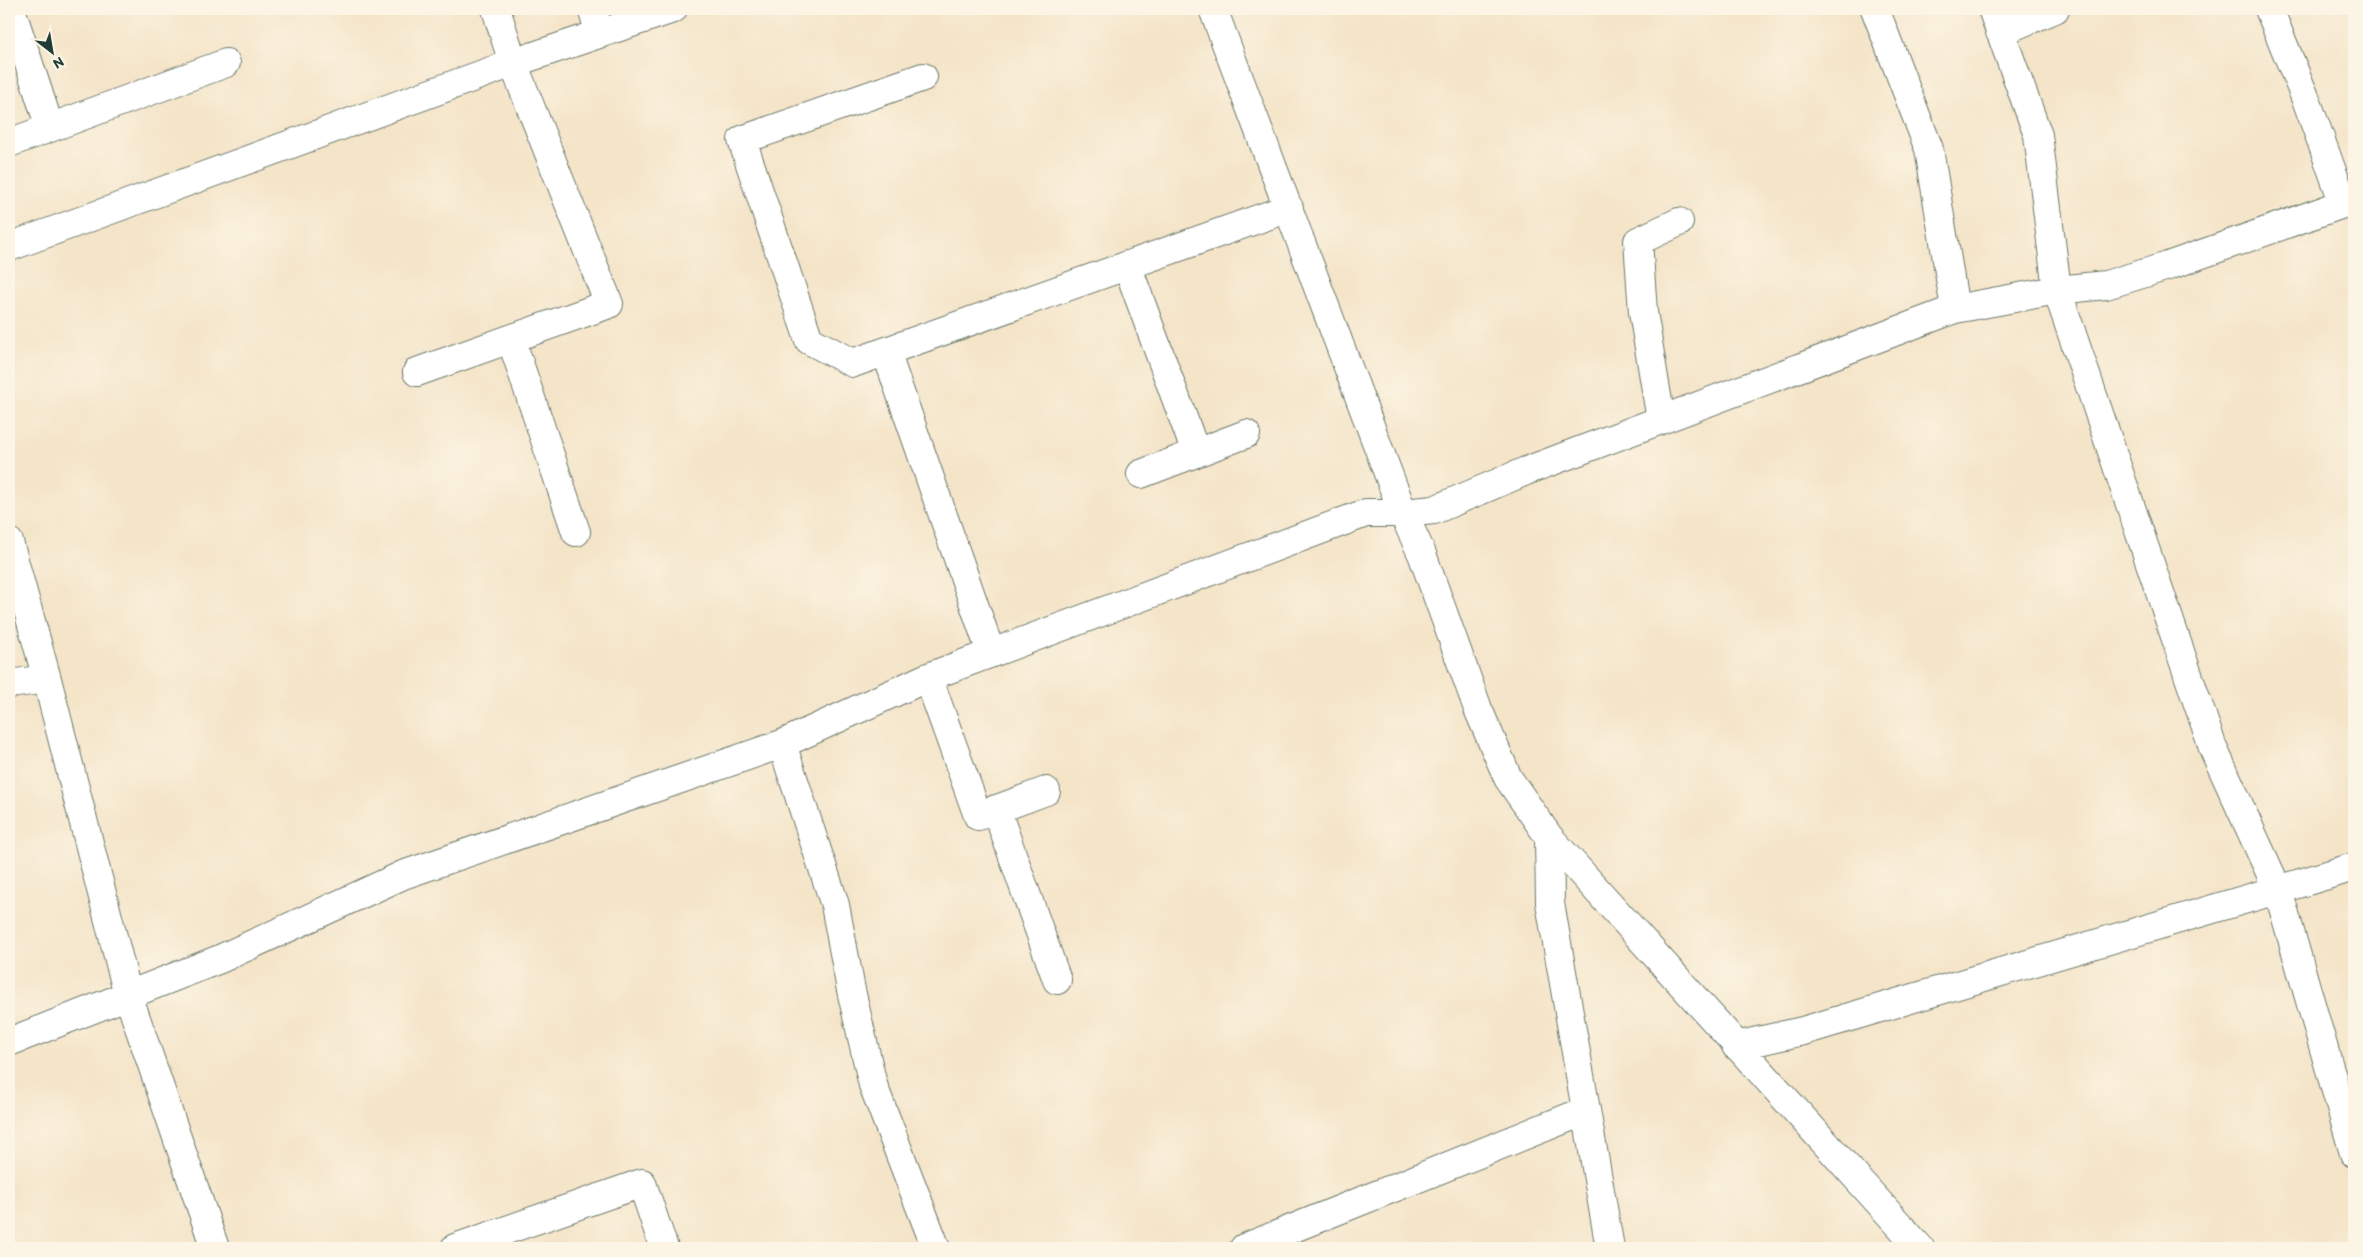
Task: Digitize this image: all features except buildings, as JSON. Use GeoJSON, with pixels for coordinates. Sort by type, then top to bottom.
{"type":"FeatureCollection","features":[{"type":"Feature","properties":{"kind":"street"},"geometry":{"type":"LineString","coordinates":[[418,372],[609,304],[513,63],[496,9]]}},
{"type":"Feature","properties":{"kind":"street"},"geometry":{"type":"LineString","coordinates":[[9,247],[513,63],[596,21],[674,9]]}},
{"type":"Feature","properties":{"kind":"street"},"geometry":{"type":"LineString","coordinates":[[1213,9],[1403,513],[1422,554],[1478,709],[1508,778],[1549,837],[1920,1248]]}},
{"type":"Feature","properties":{"kind":"street"},"geometry":{"type":"LineString","coordinates":[[1875,9],[1929,149],[1955,309]]}},
{"type":"Feature","properties":{"kind":"street"},"geometry":{"type":"LineString","coordinates":[[2055,9],[1996,20],[2038,135],[2057,290],[2213,748],[2278,890],[2354,1153]]}},
{"type":"Feature","properties":{"kind":"street"},"geometry":{"type":"LineString","coordinates":[[9,1042],[220,959],[403,875],[782,744],[928,678],[991,653],[1366,513],[1403,513],[1434,510],[1526,471],[1955,309],[2057,290],[2106,285],[2168,266],[2349,202],[2269,9]]}},
{"type":"Feature","properties":{"kind":"street"},"geometry":{"type":"LineString","coordinates":[[18,11],[50,128]]}},
{"type":"Feature","properties":{"kind":"street"},"geometry":{"type":"LineString","coordinates":[[9,143],[226,63]]}},
{"type":"Feature","properties":{"kind":"street"},"geometry":{"type":"LineString","coordinates":[[922,77],[742,140],[809,340],[853,363],[1289,208]]}},
{"type":"Feature","properties":{"kind":"street"},"geometry":{"type":"LineString","coordinates":[[1661,420],[1643,312],[1638,241],[1679,222]]}},
{"type":"Feature","properties":{"kind":"street"},"geometry":{"type":"LineString","coordinates":[[1127,265],[1196,453]]}},
{"type":"Feature","properties":{"kind":"street"},"geometry":{"type":"LineString","coordinates":[[511,339],[576,532]]}},
{"type":"Feature","properties":{"kind":"street"},"geometry":{"type":"LineString","coordinates":[[886,352],[991,653]]}},
{"type":"Feature","properties":{"kind":"street"},"geometry":{"type":"LineString","coordinates":[[1141,474],[1246,434]]}},
{"type":"Feature","properties":{"kind":"street"},"geometry":{"type":"LineString","coordinates":[[9,542],[47,679],[128,995],[215,1248]]}},
{"type":"Feature","properties":{"kind":"street"},"geometry":{"type":"LineString","coordinates":[[928,678],[978,816],[1046,791]]}},
{"type":"Feature","properties":{"kind":"street"},"geometry":{"type":"LineString","coordinates":[[9,684],[47,679]]}},
{"type":"Feature","properties":{"kind":"street"},"geometry":{"type":"LineString","coordinates":[[782,744],[836,905],[851,990],[873,1085],[936,1248]]}},
{"type":"Feature","properties":{"kind":"street"},"geometry":{"type":"LineString","coordinates":[[996,809],[1057,980]]}},
{"type":"Feature","properties":{"kind":"street"},"geometry":{"type":"LineString","coordinates":[[1549,837],[1550,903],[1610,1248]]}},
{"type":"Feature","properties":{"kind":"street"},"geometry":{"type":"LineString","coordinates":[[1736,1046],[1803,1030],[2354,866]]}},
{"type":"Feature","properties":{"kind":"street"},"geometry":{"type":"LineString","coordinates":[[1244,1248],[1585,1111]]}},
{"type":"Feature","properties":{"kind":"street"},"geometry":{"type":"LineString","coordinates":[[455,1248],[642,1183],[664,1248]]}}]}
